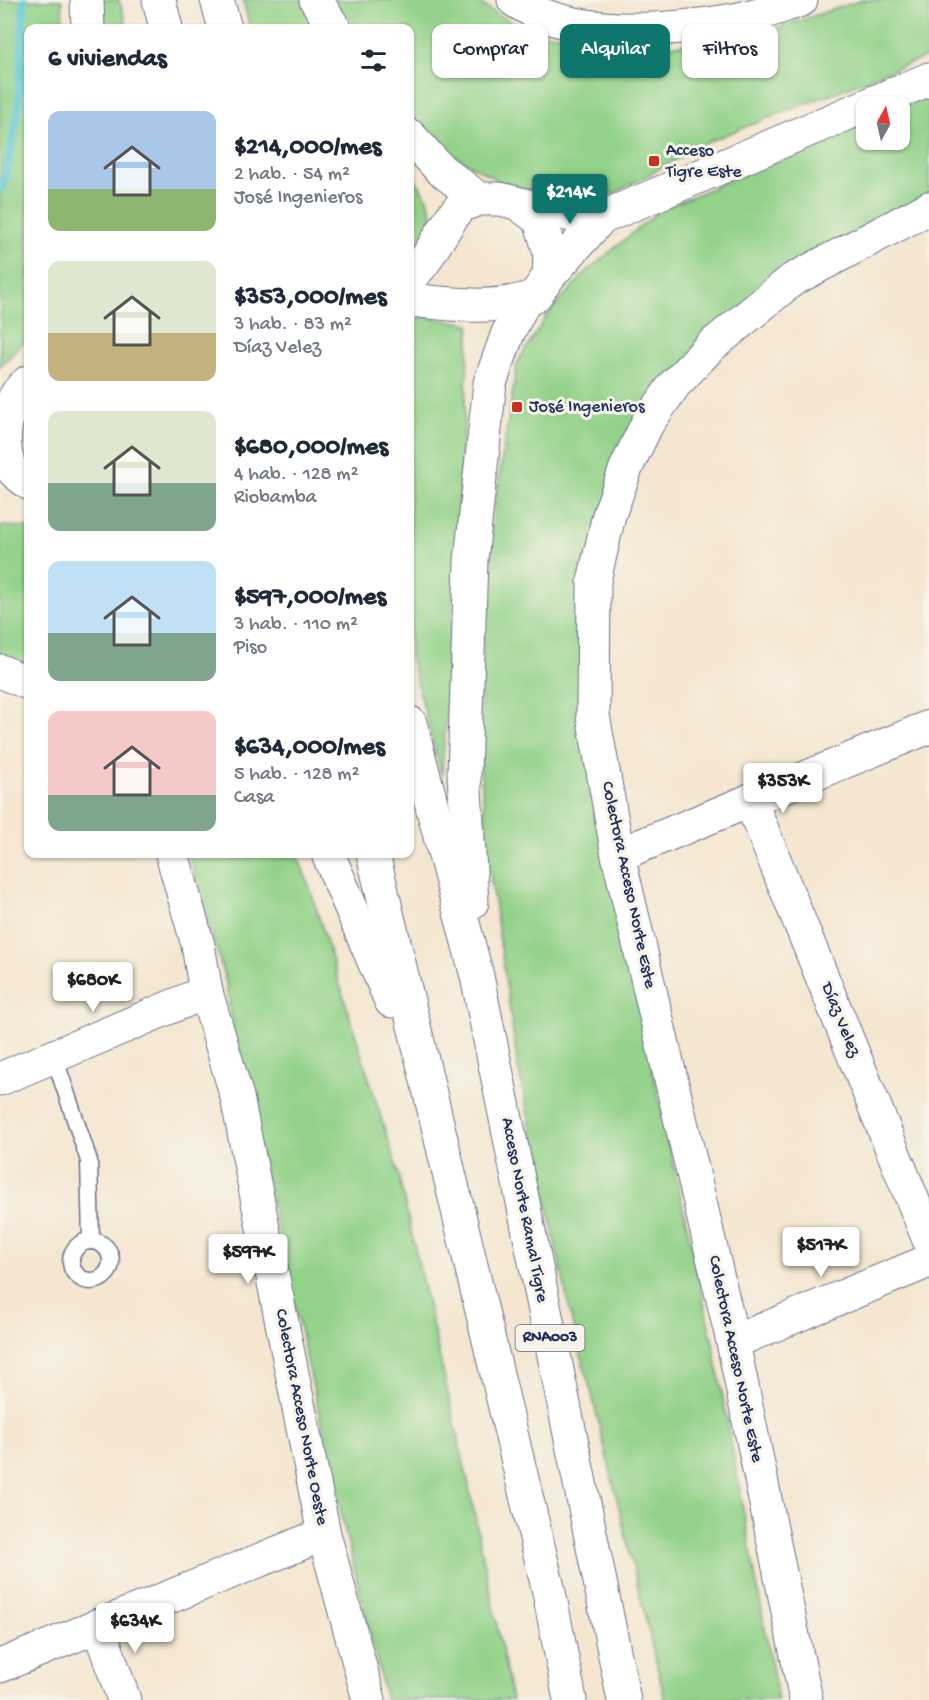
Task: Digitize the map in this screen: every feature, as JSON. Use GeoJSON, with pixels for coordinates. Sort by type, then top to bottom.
{"type":"FeatureCollection","features":[{"type":"Feature","properties":{"kind":"main road"},"geometry":{"type":"LineString","coordinates":[[87,0],[88,24]]}},
{"type":"Feature","properties":{"kind":"main road"},"geometry":{"type":"LineString","coordinates":[[159,0],[165,24]]}},
{"type":"Feature","properties":{"kind":"main road"},"geometry":{"type":"LineString","coordinates":[[217,0],[224,24]]}},
{"type":"Feature","properties":{"kind":"main road"},"geometry":{"type":"LineString","coordinates":[[316,0],[331,24]]}},
{"type":"Feature","properties":{"kind":"main road"},"geometry":{"type":"LineString","coordinates":[[514,0],[524,7],[567,22],[629,30],[736,20],[801,0]]}},
{"type":"Feature","properties":{"kind":"main road"},"geometry":{"type":"LineString","coordinates":[[414,300],[481,305],[525,300],[535,296],[549,276],[601,218],[929,79]]}},
{"type":"Feature","properties":{"kind":"main road"},"geometry":{"type":"LineString","coordinates":[[414,140],[440,169],[479,199]]}},
{"type":"Feature","properties":{"kind":"main road"},"geometry":{"type":"LineString","coordinates":[[414,274],[462,205],[479,199],[500,198],[521,206],[601,218]]}},
{"type":"Feature","properties":{"kind":"main road"},"geometry":{"type":"LineString","coordinates":[[521,206],[540,220],[550,253],[549,276]]}},
{"type":"Feature","properties":{"kind":"main road","name":"Colectora Acceso Norte Este"},"geometry":{"type":"LineString","coordinates":[[806,1700],[733,1342],[618,855],[593,715],[594,581],[609,515],[646,424],[674,385],[710,347],[792,280],[929,208]]}},
{"type":"Feature","properties":{"kind":"main road"},"geometry":{"type":"LineString","coordinates":[[477,976],[464,775],[471,560],[490,382],[508,333],[525,300]]}},
{"type":"Feature","properties":{"kind":"main road"},"geometry":{"type":"LineString","coordinates":[[24,385],[3,418],[1,442],[8,465],[24,479]]}},
{"type":"Feature","properties":{"kind":"main road"},"geometry":{"type":"LineString","coordinates":[[0,484],[24,487]]}},
{"type":"Feature","properties":{"kind":"main road"},"geometry":{"type":"LineString","coordinates":[[0,671],[24,681]]}},
{"type":"Feature","properties":{"kind":"main road"},"geometry":{"type":"LineString","coordinates":[[618,855],[929,727]]}},
{"type":"Feature","properties":{"kind":"main road","name":"Acceso Norte Ramal Tigre"},"geometry":{"type":"LineString","coordinates":[[414,738],[477,976],[624,1700]]}},
{"type":"Feature","properties":{"kind":"main road","name":"Díaz Velez"},"geometry":{"type":"LineString","coordinates":[[750,800],[929,1240]]}},
{"type":"Feature","properties":{"kind":"main road","name":"Colectora Acceso Norte Oeste"},"geometry":{"type":"LineString","coordinates":[[173,858],[198,945],[206,992],[237,1097],[324,1534],[369,1700]]}},
{"type":"Feature","properties":{"kind":"main road"},"geometry":{"type":"LineString","coordinates":[[330,858],[349,896],[435,1108]]}},
{"type":"Feature","properties":{"kind":"main road","name":"RNA003"},"geometry":{"type":"LineString","coordinates":[[374,858],[549,1592],[570,1700]]}},
{"type":"Feature","properties":{"kind":"main road"},"geometry":{"type":"LineString","coordinates":[[0,1079],[206,992]]}},
{"type":"Feature","properties":{"kind":"main road"},"geometry":{"type":"LineString","coordinates":[[733,1342],[929,1261]]}},
{"type":"Feature","properties":{"kind":"main road"},"geometry":{"type":"LineString","coordinates":[[0,1666],[324,1534]]}},
{"type":"Feature","properties":{"kind":"main road"},"geometry":{"type":"LineString","coordinates":[[98,1625],[124,1700]]}},
{"type":"Feature","properties":{"kind":"lane"},"geometry":{"type":"LineString","coordinates":[[54,1056],[89,1161],[91,1241]]}},
{"type":"Feature","properties":{"kind":"green space"},"geometry":{"type":"Polygon","coordinates":[[[0,0],[62,0],[63,24],[24,24],[24,341],[0,367],[0,0]]]}},
{"type":"Feature","properties":{"kind":"green space"},"geometry":{"type":"Polygon","coordinates":[[[96,0],[119,0],[127,24],[98,24],[96,0]]]}},
{"type":"Feature","properties":{"kind":"green space"},"geometry":{"type":"Polygon","coordinates":[[[243,0],[305,0],[320,24],[249,24],[243,0]]]}},
{"type":"Feature","properties":{"kind":"green space"},"geometry":{"type":"Polygon","coordinates":[[[326,0],[474,0],[515,24],[432,24],[432,78],[548,78],[548,34],[560,36],[560,78],[670,78],[670,46],[682,45],[682,78],[778,78],[778,28],[862,0],[929,0],[929,56],[712,140],[613,194],[570,201],[501,182],[445,151],[414,119],[414,24],[341,24],[326,0]]]}},
{"type":"Feature","properties":{"kind":"green space"},"geometry":{"type":"Polygon","coordinates":[[[929,95],[929,198],[706,338],[585,571],[635,990],[713,1344],[778,1700],[665,1700],[591,1391],[576,1340],[518,1067],[489,866],[481,776],[480,718],[487,555],[517,363],[549,312],[586,272],[660,210],[856,127],[856,150],[910,150],[910,104],[929,95]]]}},
{"type":"Feature","properties":{"kind":"green space"},"geometry":{"type":"Polygon","coordinates":[[[414,177],[431,208],[432,216],[426,234],[414,255],[414,177]]]}},
{"type":"Feature","properties":{"kind":"green space"},"geometry":{"type":"Polygon","coordinates":[[[423,317],[470,324],[442,777],[414,671],[414,320],[423,317]]]}},
{"type":"Feature","properties":{"kind":"green space"},"geometry":{"type":"Polygon","coordinates":[[[0,526],[24,527],[24,665],[0,655],[0,526]]]}},
{"type":"Feature","properties":{"kind":"green space"},"geometry":{"type":"Polygon","coordinates":[[[189,858],[299,858],[309,885],[397,1169],[468,1482],[512,1700],[386,1700],[346,1534],[234,1034],[225,978],[189,858]]]}},
{"type":"Feature","properties":{"kind":"waterway"},"geometry":{"type":"LineString","coordinates":[[3,188],[19,106],[24,0]]}},
{"type":"Feature","properties":{"kind":"place","name":"Acceso Tigre Este"},"geometry":{"type":"Point","coordinates":[654,161]}},
{"type":"Feature","properties":{"kind":"place","name":"José Ingenieros"},"geometry":{"type":"Point","coordinates":[517,407]}}]}
